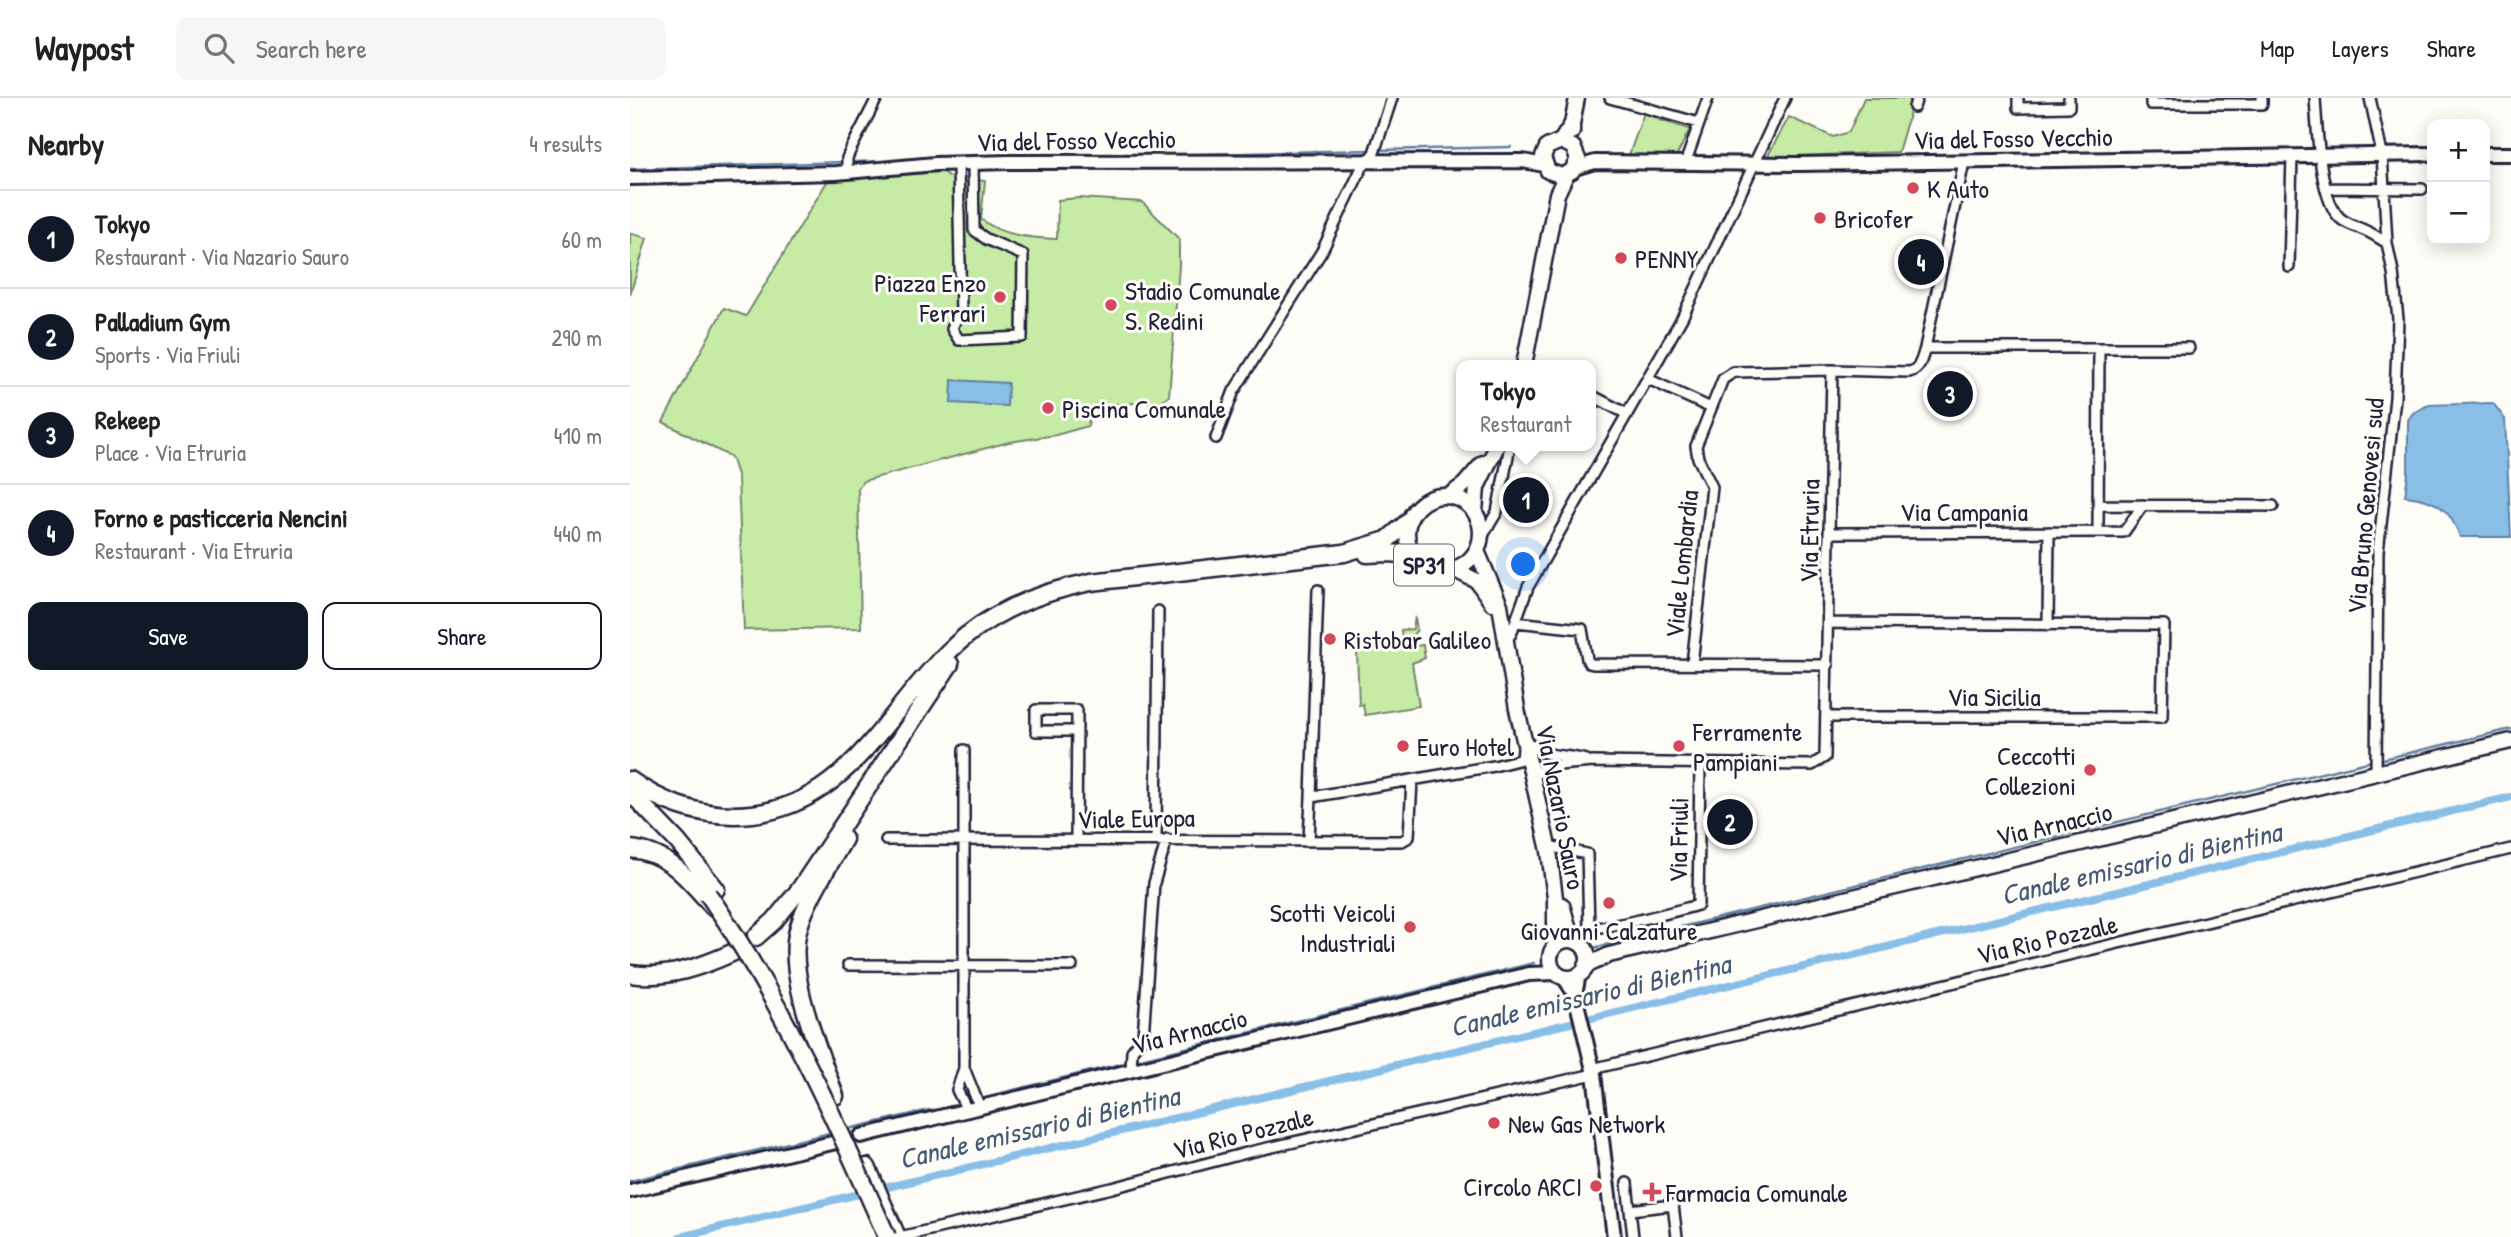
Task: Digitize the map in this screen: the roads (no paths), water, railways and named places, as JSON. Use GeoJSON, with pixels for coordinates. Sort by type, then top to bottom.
{"type":"FeatureCollection","features":[{"type":"Feature","properties":{"kind":"highway"},"geometry":{"type":"LineString","coordinates":[[630,780],[670,802],[708,813],[756,814],[798,802],[827,785],[854,762],[957,645],[979,626],[1035,597],[1069,587],[1124,578],[1344,553],[1387,540],[1408,522]]}},
{"type":"Feature","properties":{"kind":"highway"},"geometry":{"type":"LineString","coordinates":[[957,645],[782,905],[755,935],[774,921],[800,889],[954,660],[981,634],[1017,611],[1050,597],[1094,586],[1283,567],[1373,553],[1413,555]]}},
{"type":"Feature","properties":{"kind":"highway"},"geometry":{"type":"LineString","coordinates":[[835,1096],[801,992],[796,941],[806,910],[821,879],[931,692]]}},
{"type":"Feature","properties":{"kind":"highway"},"geometry":{"type":"LineString","coordinates":[[630,792],[678,842],[767,966],[835,1096],[896,1237]]}},
{"type":"Feature","properties":{"kind":"highway"},"geometry":{"type":"LineString","coordinates":[[630,805],[712,891],[808,1063],[896,1237]]}},
{"type":"Feature","properties":{"kind":"highway"},"geometry":{"type":"LineString","coordinates":[[630,849],[653,854],[674,865],[727,922]]}},
{"type":"Feature","properties":{"kind":"highway"},"geometry":{"type":"LineString","coordinates":[[630,971],[650,975],[687,971],[733,950]]}},
{"type":"Feature","properties":{"kind":"main road"},"geometry":{"type":"LineString","coordinates":[[1528,360],[1562,160],[1577,98]]}},
{"type":"Feature","properties":{"kind":"main road","name":"Via Nazario Sauro"},"geometry":{"type":"LineString","coordinates":[[1408,522],[1421,503],[1432,498],[1449,496],[1464,485],[1493,451]]}},
{"type":"Feature","properties":{"kind":"main road","name":"Via Nazario Sauro"},"geometry":{"type":"LineString","coordinates":[[1495,451],[1477,488],[1475,512],[1481,526],[1479,544],[1508,621],[1506,639],[1520,722],[1553,847],[1565,920],[1572,940]]}},
{"type":"Feature","properties":{"kind":"main road","name":"SP31"},"geometry":{"type":"LineString","coordinates":[[1449,496],[1464,501],[1475,512]]}},
{"type":"Feature","properties":{"kind":"main road","name":"SP31"},"geometry":{"type":"LineString","coordinates":[[1408,522],[1407,539],[1413,555]]}},
{"type":"Feature","properties":{"kind":"main road","name":"SP31"},"geometry":{"type":"LineString","coordinates":[[1453,569],[1465,564],[1479,544]]}},
{"type":"Feature","properties":{"kind":"main road","name":"Via Nazario Sauro"},"geometry":{"type":"LineString","coordinates":[[1413,555],[1432,568],[1453,569],[1480,585],[1508,621]]}},
{"type":"Feature","properties":{"kind":"main road","name":"Via Nazario Sauro"},"geometry":{"type":"LineString","coordinates":[[1513,677],[1530,744],[1553,878],[1556,964]]}},
{"type":"Feature","properties":{"kind":"main road","name":"Via Arnaccio"},"geometry":{"type":"LineString","coordinates":[[1556,964],[1584,964],[1609,955],[2376,765],[2511,741]]}},
{"type":"Feature","properties":{"kind":"main road"},"geometry":{"type":"LineString","coordinates":[[1556,964],[1563,941],[1572,940],[1583,946],[1584,964]]}},
{"type":"Feature","properties":{"kind":"street"},"geometry":{"type":"LineString","coordinates":[[847,165],[877,98]]}},
{"type":"Feature","properties":{"kind":"street"},"geometry":{"type":"LineString","coordinates":[[1216,438],[1234,391],[1322,251],[1377,143],[1392,98]]}},
{"type":"Feature","properties":{"kind":"street"},"geometry":{"type":"LineString","coordinates":[[1610,98],[1699,123]]}},
{"type":"Feature","properties":{"kind":"street"},"geometry":{"type":"LineString","coordinates":[[1685,164],[1708,98]]}},
{"type":"Feature","properties":{"kind":"street"},"geometry":{"type":"LineString","coordinates":[[1784,98],[1682,318],[1508,621],[1582,629],[1589,663],[1828,665]]}},
{"type":"Feature","properties":{"kind":"street"},"geometry":{"type":"LineString","coordinates":[[2018,98],[2018,108],[2069,107],[2069,98]]}},
{"type":"Feature","properties":{"kind":"street"},"geometry":{"type":"LineString","coordinates":[[2151,98],[2151,104],[2262,104],[2262,98]]}},
{"type":"Feature","properties":{"kind":"street"},"geometry":{"type":"LineString","coordinates":[[2315,98],[2319,155],[2326,188],[2339,218],[2388,243]]}},
{"type":"Feature","properties":{"kind":"street"},"geometry":{"type":"LineString","coordinates":[[2370,98],[2382,154]]}},
{"type":"Feature","properties":{"kind":"street","name":"Via Bruno Genovesi sud"},"geometry":{"type":"LineString","coordinates":[[2376,765],[2378,552],[2398,373],[2396,294],[2388,243],[2382,154]]}},
{"type":"Feature","properties":{"kind":"street","name":"Via del Fosso Vecchio"},"geometry":{"type":"LineString","coordinates":[[630,178],[847,165],[973,163],[1369,158],[1753,164],[2427,154]]}},
{"type":"Feature","properties":{"kind":"street"},"geometry":{"type":"LineString","coordinates":[[2490,154],[2511,154]]}},
{"type":"Feature","properties":{"kind":"street"},"geometry":{"type":"LineString","coordinates":[[2289,267],[2292,156]]}},
{"type":"Feature","properties":{"kind":"street"},"geometry":{"type":"LineString","coordinates":[[1832,370],[1913,371],[1920,363],[1964,162]]}},
{"type":"Feature","properties":{"kind":"street"},"geometry":{"type":"LineString","coordinates":[[973,163],[974,230]]}},
{"type":"Feature","properties":{"kind":"street"},"geometry":{"type":"LineString","coordinates":[[958,164],[961,314],[952,329],[959,340],[1022,337],[1023,255],[986,239],[974,230],[960,232]]}},
{"type":"Feature","properties":{"kind":"street"},"geometry":{"type":"LineString","coordinates":[[2326,188],[2422,189]]}},
{"type":"Feature","properties":{"kind":"street"},"geometry":{"type":"LineString","coordinates":[[1925,348],[2189,348]]}},
{"type":"Feature","properties":{"kind":"street"},"geometry":{"type":"LineString","coordinates":[[2098,532],[2099,348]]}},
{"type":"Feature","properties":{"kind":"street","name":"Viale Lombardia"},"geometry":{"type":"LineString","coordinates":[[1692,664],[1713,486],[1698,457],[1696,446],[1723,379],[1730,373],[1832,370]]}},
{"type":"Feature","properties":{"kind":"street","name":"Via Etruria"},"geometry":{"type":"LineString","coordinates":[[1534,775],[1547,766],[1593,762],[1815,764],[1821,761],[1826,753],[1832,370]]}},
{"type":"Feature","properties":{"kind":"street"},"geometry":{"type":"LineString","coordinates":[[1648,379],[1711,408]]}},
{"type":"Feature","properties":{"kind":"street"},"geometry":{"type":"LineString","coordinates":[[1596,398],[1627,414]]}},
{"type":"Feature","properties":{"kind":"street"},"geometry":{"type":"LineString","coordinates":[[1479,544],[1497,512],[1509,451]]}},
{"type":"Feature","properties":{"kind":"street"},"geometry":{"type":"LineString","coordinates":[[2098,505],[2273,506]]}},
{"type":"Feature","properties":{"kind":"street","name":"Via Campania"},"geometry":{"type":"LineString","coordinates":[[1830,533],[2124,532],[2143,505]]}},
{"type":"Feature","properties":{"kind":"street"},"geometry":{"type":"LineString","coordinates":[[1829,623],[2048,625],[2049,532]]}},
{"type":"Feature","properties":{"kind":"street"},"geometry":{"type":"LineString","coordinates":[[1310,840],[1318,590]]}},
{"type":"Feature","properties":{"kind":"street"},"geometry":{"type":"LineString","coordinates":[[1156,839],[1158,611]]}},
{"type":"Feature","properties":{"kind":"street","name":"Via Sicilia"},"geometry":{"type":"LineString","coordinates":[[1827,717],[2162,717],[2164,625],[2048,625]]}},
{"type":"Feature","properties":{"kind":"street"},"geometry":{"type":"LineString","coordinates":[[1076,840],[1077,731],[1077,710],[1036,710],[1036,731],[1077,731]]}},
{"type":"Feature","properties":{"kind":"street"},"geometry":{"type":"LineString","coordinates":[[1311,797],[1494,766],[1522,758],[1520,722]]}},
{"type":"Feature","properties":{"kind":"street","name":"Via Etruria"},"geometry":{"type":"LineString","coordinates":[[1530,744],[1539,751],[1578,756],[1593,762]]}},
{"type":"Feature","properties":{"kind":"street"},"geometry":{"type":"LineString","coordinates":[[964,750],[964,1068],[967,1100]]}},
{"type":"Feature","properties":{"kind":"street","name":"Via Friuli"},"geometry":{"type":"LineString","coordinates":[[1553,847],[1587,854],[1587,924],[1592,929],[1698,905],[1700,764]]}},
{"type":"Feature","properties":{"kind":"street"},"geometry":{"type":"LineString","coordinates":[[1494,766],[1520,768],[1534,775]]}},
{"type":"Feature","properties":{"kind":"street","name":"Viale Europa"},"geometry":{"type":"LineString","coordinates":[[886,840],[1402,841],[1409,837],[1412,780]]}},
{"type":"Feature","properties":{"kind":"street"},"geometry":{"type":"LineString","coordinates":[[1131,1068],[1132,1051],[1143,1037],[1154,883],[1167,839]]}},
{"type":"Feature","properties":{"kind":"street","name":"Via Rio Pozzale"},"geometry":{"type":"LineString","coordinates":[[896,1237],[1112,1188],[1250,1152],[1593,1072],[2511,849]]}},
{"type":"Feature","properties":{"kind":"street"},"geometry":{"type":"LineString","coordinates":[[1556,964],[1576,997],[1586,1039],[1593,1072],[1614,1237]]}},
{"type":"Feature","properties":{"kind":"street","name":"Via Arnaccio"},"geometry":{"type":"LineString","coordinates":[[861,1136],[946,1112],[967,1100],[1131,1068],[1529,974],[1556,964]]}},
{"type":"Feature","properties":{"kind":"street"},"geometry":{"type":"LineString","coordinates":[[1576,997],[1584,964]]}},
{"type":"Feature","properties":{"kind":"street"},"geometry":{"type":"LineString","coordinates":[[848,965],[1072,966]]}},
{"type":"Feature","properties":{"kind":"street"},"geometry":{"type":"LineString","coordinates":[[964,1068],[967,1100]]}},
{"type":"Feature","properties":{"kind":"street"},"geometry":{"type":"LineString","coordinates":[[946,1112],[967,1100]]}},
{"type":"Feature","properties":{"kind":"street"},"geometry":{"type":"LineString","coordinates":[[630,1191],[836,1142]]}},
{"type":"Feature","properties":{"kind":"street"},"geometry":{"type":"LineString","coordinates":[[1627,1183],[1633,1237]]}},
{"type":"Feature","properties":{"kind":"street"},"geometry":{"type":"LineString","coordinates":[[1612,1222],[1673,1205],[1677,1237]]}},
{"type":"Feature","properties":{"kind":"water"},"geometry":{"type":"Polygon","coordinates":[[[952,380],[1008,383],[1007,406],[951,403],[952,380]]]}},
{"type":"Feature","properties":{"kind":"water"},"geometry":{"type":"Polygon","coordinates":[[[2493,403],[2505,419],[2511,537],[2460,537],[2451,519],[2440,507],[2425,500],[2405,496],[2408,420],[2413,413],[2428,405],[2493,403]]]}},
{"type":"Feature","properties":{"kind":"waterway"},"geometry":{"type":"LineString","coordinates":[[1379,150],[1511,147]]}},
{"type":"Feature","properties":{"kind":"waterway"},"geometry":{"type":"LineString","coordinates":[[1116,156],[1372,150]]}},
{"type":"Feature","properties":{"kind":"waterway"},"geometry":{"type":"LineString","coordinates":[[850,162],[907,161]]}},
{"type":"Feature","properties":{"kind":"waterway"},"geometry":{"type":"LineString","coordinates":[[630,169],[844,162]]}},
{"type":"Feature","properties":{"kind":"waterway"},"geometry":{"type":"LineString","coordinates":[[2379,760],[2511,729]]}},
{"type":"Feature","properties":{"kind":"waterway"},"geometry":{"type":"LineString","coordinates":[[1593,948],[2372,761]]}},
{"type":"Feature","properties":{"kind":"waterway","name":"Canale emissario di Bientina"},"geometry":{"type":"LineString","coordinates":[[680,1237],[2511,797]]}},
{"type":"Feature","properties":{"kind":"waterway"},"geometry":{"type":"LineString","coordinates":[[997,1094],[1534,963]]}},
{"type":"Feature","properties":{"kind":"waterway"},"geometry":{"type":"LineString","coordinates":[[844,1130],[929,1110]]}},
{"type":"Feature","properties":{"kind":"waterway"},"geometry":{"type":"LineString","coordinates":[[630,1181],[834,1132]]}},
{"type":"Feature","properties":{"kind":"place","name":"K Auto"},"geometry":{"type":"Point","coordinates":[1913,188]}},
{"type":"Feature","properties":{"kind":"place","name":"Bricofer"},"geometry":{"type":"Point","coordinates":[1820,218]}},
{"type":"Feature","properties":{"kind":"place","name":"PENNY"},"geometry":{"type":"Point","coordinates":[1621,258]}},
{"type":"Feature","properties":{"kind":"place","name":"Forno e pasticceria Nencini"},"geometry":{"type":"Point","coordinates":[1921,262]}},
{"type":"Feature","properties":{"kind":"place","name":"Piazza Enzo Ferrari"},"geometry":{"type":"Point","coordinates":[1000,297]}},
{"type":"Feature","properties":{"kind":"place","name":"Stadio Comunale S. Redini"},"geometry":{"type":"Point","coordinates":[1111,305]}},
{"type":"Feature","properties":{"kind":"place","name":"Rekeep"},"geometry":{"type":"Point","coordinates":[1950,394]}},
{"type":"Feature","properties":{"kind":"place","name":"Piscina Comunale"},"geometry":{"type":"Point","coordinates":[1048,408]}},
{"type":"Feature","properties":{"kind":"place","name":"Tokyo"},"geometry":{"type":"Point","coordinates":[1526,500]}},
{"type":"Feature","properties":{"kind":"place","name":"Ristobar Galileo"},"geometry":{"type":"Point","coordinates":[1330,639]}},
{"type":"Feature","properties":{"kind":"place","name":"Euro Hotel"},"geometry":{"type":"Point","coordinates":[1403,746]}},
{"type":"Feature","properties":{"kind":"place","name":"Ferramente Pampiani"},"geometry":{"type":"Point","coordinates":[1679,746]}},
{"type":"Feature","properties":{"kind":"place","name":"Ceccotti Collezioni"},"geometry":{"type":"Point","coordinates":[2090,770]}},
{"type":"Feature","properties":{"kind":"place","name":"Palladium Gym"},"geometry":{"type":"Point","coordinates":[1730,822]}},
{"type":"Feature","properties":{"kind":"place","name":"Giovanni Calzature"},"geometry":{"type":"Point","coordinates":[1609,903]}},
{"type":"Feature","properties":{"kind":"place","name":"Scotti Veicoli Industriali"},"geometry":{"type":"Point","coordinates":[1410,927]}},
{"type":"Feature","properties":{"kind":"place","name":"New Gas Network"},"geometry":{"type":"Point","coordinates":[1494,1123]}},
{"type":"Feature","properties":{"kind":"place","name":"Circolo ARCI"},"geometry":{"type":"Point","coordinates":[1596,1186]}},
{"type":"Feature","properties":{"kind":"place","name":"Farmacia Comunale"},"geometry":{"type":"Point","coordinates":[1652,1192]}}]}
